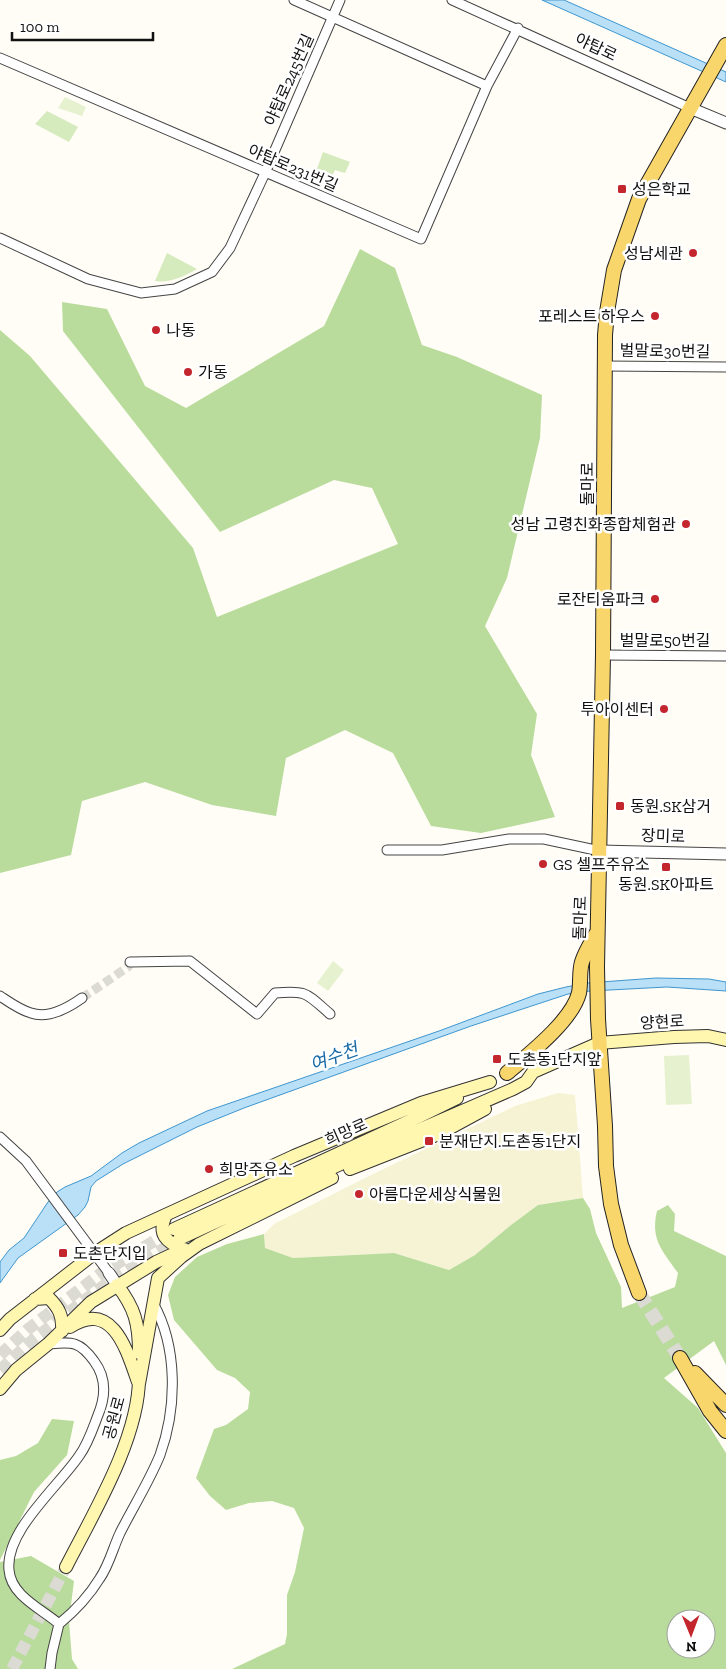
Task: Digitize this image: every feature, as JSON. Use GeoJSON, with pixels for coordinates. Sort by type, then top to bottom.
{"type":"FeatureCollection","features":[{"type":"Feature","properties":{"kind":"main road","name":"돌마로"},"geometry":{"type":"LineString","coordinates":[[599,1043],[597,967],[607,312],[614,270],[640,199],[723,50]]}},
{"type":"Feature","properties":{"kind":"main road"},"geometry":{"type":"LineString","coordinates":[[507,1073],[538,1047],[576,1001],[579,993],[582,962],[598,931]]}},
{"type":"Feature","properties":{"kind":"main road","name":"양현로"},"geometry":{"type":"LineString","coordinates":[[599,1043],[708,1036],[726,1040]]}},
{"type":"Feature","properties":{"kind":"main road"},"geometry":{"type":"LineString","coordinates":[[599,1043],[606,1166],[611,1204],[621,1245],[639,1293]]}},
{"type":"Feature","properties":{"kind":"main road","name":"희망로"},"geometry":{"type":"LineString","coordinates":[[179,1239],[345,1162],[513,1089],[526,1082],[533,1072],[599,1043]]}},
{"type":"Feature","properties":{"kind":"main road","name":"희망로"},"geometry":{"type":"LineString","coordinates":[[179,1239],[507,1073],[520,1070],[533,1072]]}},
{"type":"Feature","properties":{"kind":"main road"},"geometry":{"type":"LineString","coordinates":[[0,1330],[10,1319],[35,1299],[95,1253],[126,1233],[294,1156],[420,1103],[490,1082]]}},
{"type":"Feature","properties":{"kind":"main road"},"geometry":{"type":"LineString","coordinates":[[139,1384],[152,1302],[158,1278],[181,1257],[199,1244],[353,1168],[439,1134],[482,1110],[513,1089]]}},
{"type":"Feature","properties":{"kind":"main road"},"geometry":{"type":"LineString","coordinates":[[166,1214],[162,1223],[163,1233],[167,1240],[179,1239],[236,1225]]}},
{"type":"Feature","properties":{"kind":"main road"},"geometry":{"type":"LineString","coordinates":[[48,1344],[90,1302],[156,1262],[179,1239]]}},
{"type":"Feature","properties":{"kind":"main road","name":"공원로"},"geometry":{"type":"LineString","coordinates":[[66,1567],[118,1462],[134,1416],[139,1384],[137,1322],[129,1300],[117,1286]]}},
{"type":"Feature","properties":{"kind":"main road"},"geometry":{"type":"LineString","coordinates":[[35,1299],[48,1298],[56,1305],[61,1313],[62,1331]]}},
{"type":"Feature","properties":{"kind":"main road"},"geometry":{"type":"LineString","coordinates":[[0,1389],[16,1370],[72,1325],[91,1319],[103,1320],[117,1332],[127,1350],[139,1384]]}},
{"type":"Feature","properties":{"kind":"main road"},"geometry":{"type":"LineString","coordinates":[[726,1405],[680,1358],[710,1411],[726,1431]]}},
{"type":"Feature","properties":{"kind":"street"},"geometry":{"type":"LineString","coordinates":[[294,0],[487,86]]}},
{"type":"Feature","properties":{"kind":"street","name":"야탑로245번길"},"geometry":{"type":"LineString","coordinates":[[0,238],[88,279],[141,293],[175,289],[212,272],[230,248],[265,173],[340,0]]}},
{"type":"Feature","properties":{"kind":"street","name":"야탑로"},"geometry":{"type":"LineString","coordinates":[[452,0],[518,28],[690,108],[726,122]]}},
{"type":"Feature","properties":{"kind":"street","name":"야탑로231번길"},"geometry":{"type":"LineString","coordinates":[[0,58],[421,239],[487,86],[518,28]]}},
{"type":"Feature","properties":{"kind":"street","name":"벌말로30번길"},"geometry":{"type":"LineString","coordinates":[[605,366],[726,367]]}},
{"type":"Feature","properties":{"kind":"street","name":"벌말로50번길"},"geometry":{"type":"LineString","coordinates":[[603,655],[726,656]]}},
{"type":"Feature","properties":{"kind":"street"},"geometry":{"type":"LineString","coordinates":[[387,850],[442,850],[509,839],[544,839],[600,851]]}},
{"type":"Feature","properties":{"kind":"street","name":"장미로"},"geometry":{"type":"LineString","coordinates":[[600,851],[726,854]]}},
{"type":"Feature","properties":{"kind":"street"},"geometry":{"type":"LineString","coordinates":[[130,962],[190,961],[257,1014],[275,993],[290,992],[306,993],[330,1014]]}},
{"type":"Feature","properties":{"kind":"street"},"geometry":{"type":"LineString","coordinates":[[0,996],[31,1014],[47,1014],[66,1009],[82,998]]}},
{"type":"Feature","properties":{"kind":"street"},"geometry":{"type":"LineString","coordinates":[[0,1137],[26,1161],[108,1273]]}},
{"type":"Feature","properties":{"kind":"street","name":"공원로"},"geometry":{"type":"LineString","coordinates":[[108,1273],[117,1286]]}},
{"type":"Feature","properties":{"kind":"street"},"geometry":{"type":"LineString","coordinates":[[50,1669],[52,1652],[60,1624],[81,1603],[100,1578],[119,1535],[160,1455],[167,1427],[172,1387],[170,1345],[160,1315],[152,1302]]}},
{"type":"Feature","properties":{"kind":"street"},"geometry":{"type":"LineString","coordinates":[[48,1344],[70,1342],[79,1345],[89,1354],[102,1376],[104,1392],[102,1405],[81,1454],[20,1528],[9,1559],[8,1571],[13,1585],[21,1595],[60,1624]]}},
{"type":"Feature","properties":{"kind":"shaded area"},"geometry":{"type":"Polygon","coordinates":[[[558,1093],[575,1095],[583,1198],[538,1205],[475,1255],[449,1270],[394,1253],[293,1258],[265,1248],[264,1234],[274,1224],[515,1106],[558,1093]]]}},
{"type":"Feature","properties":{"kind":"green space"},"geometry":{"type":"Polygon","coordinates":[[[65,97],[86,107],[82,116],[58,108],[65,97]]]}},
{"type":"Feature","properties":{"kind":"green space"},"geometry":{"type":"Polygon","coordinates":[[[47,111],[78,127],[69,142],[35,124],[47,111]]]}},
{"type":"Feature","properties":{"kind":"green space"},"geometry":{"type":"Polygon","coordinates":[[[323,152],[350,162],[345,173],[335,170],[328,186],[313,180],[323,152]]]}},
{"type":"Feature","properties":{"kind":"green space"},"geometry":{"type":"Polygon","coordinates":[[[360,249],[395,268],[422,345],[457,357],[542,395],[540,438],[507,578],[485,626],[537,714],[531,755],[555,817],[481,833],[431,826],[393,753],[345,730],[286,758],[276,816],[212,805],[145,782],[82,801],[71,855],[0,873],[0,330],[30,356],[193,548],[217,617],[398,544],[372,488],[334,480],[220,532],[63,331],[62,302],[107,309],[145,386],[186,408],[324,326],[360,249]]]}},
{"type":"Feature","properties":{"kind":"green space"},"geometry":{"type":"Polygon","coordinates":[[[167,253],[197,269],[176,279],[155,281],[167,253]]]}},
{"type":"Feature","properties":{"kind":"green space"},"geometry":{"type":"Polygon","coordinates":[[[333,961],[344,970],[328,991],[317,983],[333,961]]]}},
{"type":"Feature","properties":{"kind":"green space"},"geometry":{"type":"Polygon","coordinates":[[[689,1055],[692,1104],[666,1105],[664,1056],[689,1055]]]}},
{"type":"Feature","properties":{"kind":"green space"},"geometry":{"type":"Polygon","coordinates":[[[583,1198],[590,1209],[596,1233],[621,1287],[622,1308],[675,1287],[678,1273],[659,1245],[655,1230],[657,1211],[668,1205],[675,1214],[674,1231],[726,1256],[726,1365],[714,1341],[664,1378],[698,1408],[726,1453],[726,1669],[232,1669],[285,1644],[287,1634],[287,1595],[295,1572],[304,1528],[294,1508],[272,1501],[249,1503],[226,1510],[210,1496],[196,1478],[214,1429],[226,1425],[248,1409],[250,1392],[235,1378],[217,1370],[174,1320],[168,1295],[175,1277],[197,1257],[227,1244],[264,1234],[265,1248],[293,1258],[394,1253],[449,1270],[475,1255],[538,1205],[583,1198]]]}},
{"type":"Feature","properties":{"kind":"green space"},"geometry":{"type":"Polygon","coordinates":[[[52,1419],[74,1421],[67,1455],[34,1492],[0,1560],[0,1460],[16,1456],[38,1443],[52,1419]]]}},
{"type":"Feature","properties":{"kind":"green space"},"geometry":{"type":"Polygon","coordinates":[[[31,1556],[74,1581],[69,1621],[72,1659],[78,1669],[0,1669],[0,1562],[31,1556]]]}},
{"type":"Feature","properties":{"kind":"water"},"geometry":{"type":"Polygon","coordinates":[[[542,0],[564,0],[726,72],[726,82],[542,0]]]}},
{"type":"Feature","properties":{"kind":"water"},"geometry":{"type":"Polygon","coordinates":[[[656,978],[709,979],[726,982],[726,991],[667,987],[568,994],[471,1026],[244,1108],[197,1127],[123,1164],[96,1181],[91,1187],[85,1207],[78,1215],[18,1258],[0,1283],[0,1262],[9,1250],[24,1238],[57,1192],[91,1176],[139,1143],[207,1111],[439,1031],[538,994],[587,983],[656,978]]]}},
{"type":"Feature","properties":{"kind":"tunnel"},"geometry":{"type":"LineString","coordinates":[[82,998],[128,967],[130,962]]}},
{"type":"Feature","properties":{"kind":"tunnel"},"geometry":{"type":"LineString","coordinates":[[0,1355],[27,1330],[100,1274],[174,1229]]}},
{"type":"Feature","properties":{"kind":"tunnel"},"geometry":{"type":"LineString","coordinates":[[0,1370],[34,1339],[106,1284],[179,1239]]}},
{"type":"Feature","properties":{"kind":"tunnel"},"geometry":{"type":"LineString","coordinates":[[639,1293],[680,1358]]}},
{"type":"Feature","properties":{"kind":"tunnel"},"geometry":{"type":"LineString","coordinates":[[12,1669],[66,1567]]}},
{"type":"Feature","properties":{"kind":"place","name":"성은학교"},"geometry":{"type":"Point","coordinates":[622,189]}},
{"type":"Feature","properties":{"kind":"place","name":"성남세관"},"geometry":{"type":"Point","coordinates":[693,253]}},
{"type":"Feature","properties":{"kind":"place","name":"포레스트 하우스"},"geometry":{"type":"Point","coordinates":[655,316]}},
{"type":"Feature","properties":{"kind":"place","name":"나동"},"geometry":{"type":"Point","coordinates":[156,330]}},
{"type":"Feature","properties":{"kind":"place","name":"가동"},"geometry":{"type":"Point","coordinates":[188,372]}},
{"type":"Feature","properties":{"kind":"place","name":"성남 고령친화종합체험관"},"geometry":{"type":"Point","coordinates":[686,524]}},
{"type":"Feature","properties":{"kind":"place","name":"로잔티움파크"},"geometry":{"type":"Point","coordinates":[655,599]}},
{"type":"Feature","properties":{"kind":"place","name":"투아이센터"},"geometry":{"type":"Point","coordinates":[664,709]}},
{"type":"Feature","properties":{"kind":"place","name":"동원.SK삼거"},"geometry":{"type":"Point","coordinates":[620,806]}},
{"type":"Feature","properties":{"kind":"place","name":"GS 셀프주유소"},"geometry":{"type":"Point","coordinates":[543,864]}},
{"type":"Feature","properties":{"kind":"place","name":"동원.SK아파트"},"geometry":{"type":"Point","coordinates":[666,867]}},
{"type":"Feature","properties":{"kind":"place","name":"도촌동1단지앞"},"geometry":{"type":"Point","coordinates":[497,1059]}},
{"type":"Feature","properties":{"kind":"place","name":"분재단지.도촌동1단지"},"geometry":{"type":"Point","coordinates":[429,1141]}},
{"type":"Feature","properties":{"kind":"place","name":"희망주유소"},"geometry":{"type":"Point","coordinates":[209,1169]}},
{"type":"Feature","properties":{"kind":"place","name":"아름다운세상식물원"},"geometry":{"type":"Point","coordinates":[359,1194]}},
{"type":"Feature","properties":{"kind":"place","name":"도촌단지입"},"geometry":{"type":"Point","coordinates":[63,1253]}},
{"type":"Feature","properties":{"kind":"water label","name":"여수천"},"geometry":{"type":"Point","coordinates":[334,1057]}}]}
